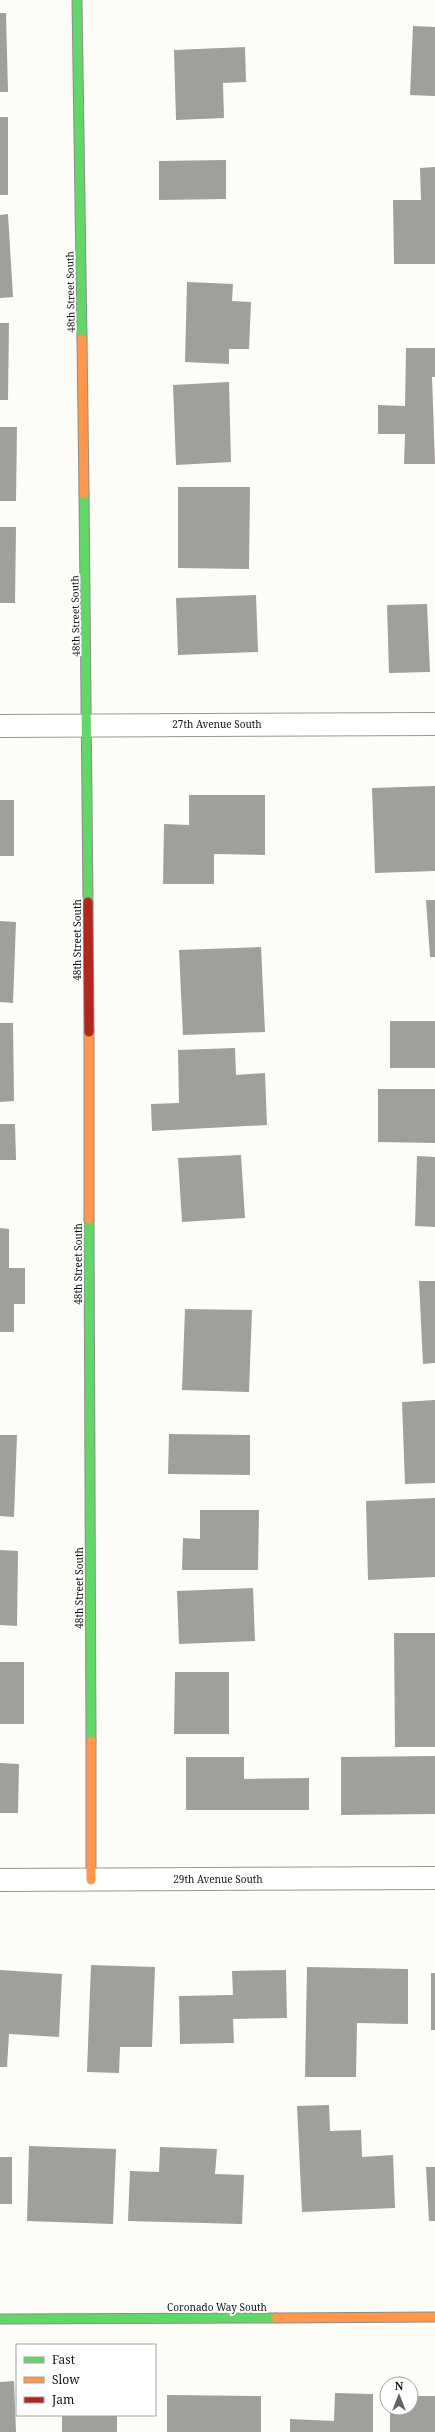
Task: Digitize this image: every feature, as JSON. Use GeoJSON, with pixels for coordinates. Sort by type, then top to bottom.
{"type":"FeatureCollection","features":[{"type":"Feature","properties":{"kind":"street","name":"48th Street South"},"geometry":{"type":"LineString","coordinates":[[77,0],[88,725],[91,1880]]}},
{"type":"Feature","properties":{"kind":"street","name":"27th Avenue South"},"geometry":{"type":"LineString","coordinates":[[0,726],[435,724]]}},
{"type":"Feature","properties":{"kind":"street","name":"29th Avenue South"},"geometry":{"type":"LineString","coordinates":[[0,1880],[435,1878]]}},
{"type":"Feature","properties":{"kind":"street","name":"Coronado Way South"},"geometry":{"type":"LineString","coordinates":[[0,2319],[435,2317]]}},
{"type":"Feature","properties":{"kind":"building"},"geometry":{"type":"Polygon","coordinates":[[[0,13],[6,13],[8,92],[0,92],[0,13]]]}},
{"type":"Feature","properties":{"kind":"building"},"geometry":{"type":"Polygon","coordinates":[[[413,26],[435,27],[435,96],[410,95],[413,26]]]}},
{"type":"Feature","properties":{"kind":"building"},"geometry":{"type":"Polygon","coordinates":[[[245,47],[246,82],[223,83],[224,118],[176,120],[174,50],[245,47]]]}},
{"type":"Feature","properties":{"kind":"building"},"geometry":{"type":"Polygon","coordinates":[[[0,117],[8,117],[8,195],[0,195],[0,117]]]}},
{"type":"Feature","properties":{"kind":"building"},"geometry":{"type":"Polygon","coordinates":[[[226,160],[226,199],[159,200],[159,161],[226,160]]]}},
{"type":"Feature","properties":{"kind":"building"},"geometry":{"type":"Polygon","coordinates":[[[435,167],[435,264],[394,264],[393,200],[421,200],[420,168],[435,167]]]}},
{"type":"Feature","properties":{"kind":"building"},"geometry":{"type":"Polygon","coordinates":[[[8,214],[13,297],[0,298],[0,215],[8,214]]]}},
{"type":"Feature","properties":{"kind":"building"},"geometry":{"type":"Polygon","coordinates":[[[187,282],[233,284],[232,301],[251,302],[249,349],[229,349],[229,364],[185,362],[187,282]]]}},
{"type":"Feature","properties":{"kind":"building"},"geometry":{"type":"Polygon","coordinates":[[[0,323],[9,323],[8,400],[0,400],[0,323]]]}},
{"type":"Feature","properties":{"kind":"building"},"geometry":{"type":"Polygon","coordinates":[[[406,348],[435,348],[435,377],[432,377],[435,464],[404,464],[405,434],[378,434],[378,405],[405,406],[406,348]]]}},
{"type":"Feature","properties":{"kind":"building"},"geometry":{"type":"Polygon","coordinates":[[[229,382],[231,462],[176,465],[173,385],[229,382]]]}},
{"type":"Feature","properties":{"kind":"building"},"geometry":{"type":"Polygon","coordinates":[[[0,427],[17,427],[16,501],[0,501],[0,427]]]}},
{"type":"Feature","properties":{"kind":"building"},"geometry":{"type":"Polygon","coordinates":[[[178,487],[250,487],[249,569],[178,568],[178,487]]]}},
{"type":"Feature","properties":{"kind":"building"},"geometry":{"type":"Polygon","coordinates":[[[0,527],[16,527],[15,603],[0,603],[0,527]]]}},
{"type":"Feature","properties":{"kind":"building"},"geometry":{"type":"Polygon","coordinates":[[[256,595],[258,652],[178,655],[176,598],[256,595]]]}},
{"type":"Feature","properties":{"kind":"building"},"geometry":{"type":"Polygon","coordinates":[[[427,604],[430,672],[389,673],[387,605],[427,604]]]}},
{"type":"Feature","properties":{"kind":"building"},"geometry":{"type":"Polygon","coordinates":[[[435,786],[435,871],[375,873],[372,788],[435,786]]]}},
{"type":"Feature","properties":{"kind":"building"},"geometry":{"type":"Polygon","coordinates":[[[189,795],[265,795],[265,855],[214,854],[214,884],[163,884],[164,824],[189,825],[189,795]]]}},
{"type":"Feature","properties":{"kind":"building"},"geometry":{"type":"Polygon","coordinates":[[[0,800],[14,800],[14,856],[0,856],[0,800]]]}},
{"type":"Feature","properties":{"kind":"building"},"geometry":{"type":"Polygon","coordinates":[[[426,900],[435,900],[435,957],[430,957],[426,900]]]}},
{"type":"Feature","properties":{"kind":"building"},"geometry":{"type":"Polygon","coordinates":[[[0,921],[16,922],[13,1003],[0,1002],[0,921]]]}},
{"type":"Feature","properties":{"kind":"building"},"geometry":{"type":"Polygon","coordinates":[[[261,947],[265,1032],[183,1035],[179,950],[261,947]]]}},
{"type":"Feature","properties":{"kind":"building"},"geometry":{"type":"Polygon","coordinates":[[[390,1021],[435,1021],[435,1068],[390,1068],[390,1021]]]}},
{"type":"Feature","properties":{"kind":"building"},"geometry":{"type":"Polygon","coordinates":[[[0,1023],[13,1023],[14,1101],[0,1102],[0,1023]]]}},
{"type":"Feature","properties":{"kind":"building"},"geometry":{"type":"Polygon","coordinates":[[[235,1048],[236,1075],[265,1073],[267,1125],[152,1131],[151,1104],[179,1103],[178,1050],[235,1048]]]}},
{"type":"Feature","properties":{"kind":"building"},"geometry":{"type":"Polygon","coordinates":[[[378,1089],[435,1089],[435,1143],[378,1142],[378,1089]]]}},
{"type":"Feature","properties":{"kind":"building"},"geometry":{"type":"Polygon","coordinates":[[[0,1124],[15,1124],[16,1160],[0,1160],[0,1124]]]}},
{"type":"Feature","properties":{"kind":"building"},"geometry":{"type":"Polygon","coordinates":[[[241,1155],[245,1218],[182,1222],[178,1158],[241,1155]]]}},
{"type":"Feature","properties":{"kind":"building"},"geometry":{"type":"Polygon","coordinates":[[[417,1156],[435,1157],[435,1227],[415,1226],[417,1156]]]}},
{"type":"Feature","properties":{"kind":"building"},"geometry":{"type":"Polygon","coordinates":[[[0,1228],[9,1229],[9,1268],[25,1268],[25,1304],[14,1304],[14,1332],[0,1332],[0,1228]]]}},
{"type":"Feature","properties":{"kind":"building"},"geometry":{"type":"Polygon","coordinates":[[[419,1281],[435,1281],[435,1363],[423,1364],[419,1281]]]}},
{"type":"Feature","properties":{"kind":"building"},"geometry":{"type":"Polygon","coordinates":[[[185,1309],[252,1310],[249,1392],[182,1390],[185,1309]]]}},
{"type":"Feature","properties":{"kind":"building"},"geometry":{"type":"Polygon","coordinates":[[[435,1400],[435,1483],[405,1484],[402,1402],[435,1400]]]}},
{"type":"Feature","properties":{"kind":"building"},"geometry":{"type":"Polygon","coordinates":[[[169,1434],[250,1435],[250,1475],[168,1474],[169,1434]]]}},
{"type":"Feature","properties":{"kind":"building"},"geometry":{"type":"Polygon","coordinates":[[[0,1435],[17,1435],[14,1517],[0,1516],[0,1435]]]}},
{"type":"Feature","properties":{"kind":"building"},"geometry":{"type":"Polygon","coordinates":[[[435,1498],[435,1577],[368,1580],[366,1501],[435,1498]]]}},
{"type":"Feature","properties":{"kind":"building"},"geometry":{"type":"Polygon","coordinates":[[[200,1510],[259,1510],[258,1570],[182,1570],[183,1538],[200,1539],[200,1510]]]}},
{"type":"Feature","properties":{"kind":"building"},"geometry":{"type":"Polygon","coordinates":[[[0,1550],[18,1551],[17,1626],[0,1625],[0,1550]]]}},
{"type":"Feature","properties":{"kind":"building"},"geometry":{"type":"Polygon","coordinates":[[[253,1588],[255,1641],[179,1644],[177,1591],[253,1588]]]}},
{"type":"Feature","properties":{"kind":"building"},"geometry":{"type":"Polygon","coordinates":[[[394,1633],[435,1633],[435,1747],[395,1747],[394,1633]]]}},
{"type":"Feature","properties":{"kind":"building"},"geometry":{"type":"Polygon","coordinates":[[[0,1662],[24,1662],[24,1724],[0,1724],[0,1662]]]}},
{"type":"Feature","properties":{"kind":"building"},"geometry":{"type":"Polygon","coordinates":[[[175,1672],[229,1672],[229,1734],[174,1734],[175,1672]]]}},
{"type":"Feature","properties":{"kind":"building"},"geometry":{"type":"Polygon","coordinates":[[[435,1756],[435,1814],[341,1815],[341,1757],[435,1756]]]}},
{"type":"Feature","properties":{"kind":"building"},"geometry":{"type":"Polygon","coordinates":[[[186,1757],[244,1757],[244,1779],[309,1778],[309,1810],[186,1810],[186,1757]]]}},
{"type":"Feature","properties":{"kind":"building"},"geometry":{"type":"Polygon","coordinates":[[[0,1763],[19,1764],[18,1813],[0,1813],[0,1763]]]}},
{"type":"Feature","properties":{"kind":"building"},"geometry":{"type":"Polygon","coordinates":[[[91,1965],[155,1967],[152,2047],[120,2047],[119,2073],[87,2072],[91,1965]]]}},
{"type":"Feature","properties":{"kind":"building"},"geometry":{"type":"Polygon","coordinates":[[[307,1967],[408,1969],[408,2024],[357,2023],[356,2077],[305,2077],[307,1967]]]}},
{"type":"Feature","properties":{"kind":"building"},"geometry":{"type":"Polygon","coordinates":[[[0,1970],[62,1974],[59,2037],[9,2034],[7,2067],[0,2067],[0,1970]]]}},
{"type":"Feature","properties":{"kind":"building"},"geometry":{"type":"Polygon","coordinates":[[[286,1970],[287,2018],[233,2019],[234,2043],[180,2044],[179,1996],[233,1995],[232,1971],[286,1970]]]}},
{"type":"Feature","properties":{"kind":"building"},"geometry":{"type":"Polygon","coordinates":[[[431,1973],[435,1973],[435,2030],[431,2030],[431,1973]]]}},
{"type":"Feature","properties":{"kind":"building"},"geometry":{"type":"Polygon","coordinates":[[[329,2105],[330,2131],[361,2130],[362,2157],[393,2155],[395,2208],[302,2212],[297,2106],[329,2105]]]}},
{"type":"Feature","properties":{"kind":"building"},"geometry":{"type":"Polygon","coordinates":[[[29,2146],[116,2149],[113,2224],[27,2221],[29,2146]]]}},
{"type":"Feature","properties":{"kind":"building"},"geometry":{"type":"Polygon","coordinates":[[[160,2147],[217,2149],[215,2174],[244,2175],[242,2224],[128,2221],[130,2171],[159,2172],[160,2147]]]}},
{"type":"Feature","properties":{"kind":"building"},"geometry":{"type":"Polygon","coordinates":[[[0,2157],[12,2157],[12,2204],[0,2204],[0,2157]]]}},
{"type":"Feature","properties":{"kind":"building"},"geometry":{"type":"Polygon","coordinates":[[[426,2167],[435,2167],[435,2221],[429,2221],[426,2167]]]}},
{"type":"Feature","properties":{"kind":"building"},"geometry":{"type":"Polygon","coordinates":[[[14,2381],[16,2432],[0,2432],[0,2382],[14,2381]]]}},
{"type":"Feature","properties":{"kind":"building"},"geometry":{"type":"Polygon","coordinates":[[[335,2393],[373,2394],[373,2432],[290,2432],[290,2419],[334,2421],[335,2393]]]}},
{"type":"Feature","properties":{"kind":"building"},"geometry":{"type":"Polygon","coordinates":[[[167,2395],[261,2396],[261,2432],[167,2432],[167,2395]]]}},
{"type":"Feature","properties":{"kind":"building"},"geometry":{"type":"Polygon","coordinates":[[[419,2396],[435,2396],[435,2432],[390,2432],[390,2416],[419,2416],[419,2396]]]}},
{"type":"Feature","properties":{"kind":"building"},"geometry":{"type":"Polygon","coordinates":[[[62,2416],[117,2416],[117,2432],[62,2432],[62,2416]]]}},
{"type":"Feature","properties":{"kind":"traffic: fast"},"geometry":{"type":"LineString","coordinates":[[77,0],[82,339]]}},
{"type":"Feature","properties":{"kind":"traffic: fast"},"geometry":{"type":"LineString","coordinates":[[84,494],[88,902]]}},
{"type":"Feature","properties":{"kind":"traffic: fast"},"geometry":{"type":"LineString","coordinates":[[89,1219],[91,1741]]}},
{"type":"Feature","properties":{"kind":"traffic: fast"},"geometry":{"type":"LineString","coordinates":[[0,2319],[276,2318]]}},
{"type":"Feature","properties":{"kind":"traffic: slow"},"geometry":{"type":"LineString","coordinates":[[82,339],[84,494]]}},
{"type":"Feature","properties":{"kind":"traffic: slow"},"geometry":{"type":"LineString","coordinates":[[89,1032],[89,1219]]}},
{"type":"Feature","properties":{"kind":"traffic: slow"},"geometry":{"type":"LineString","coordinates":[[91,1741],[91,1880]]}},
{"type":"Feature","properties":{"kind":"traffic: slow"},"geometry":{"type":"LineString","coordinates":[[276,2318],[435,2317]]}},
{"type":"Feature","properties":{"kind":"traffic: jam"},"geometry":{"type":"LineString","coordinates":[[88,902],[89,1032]]}}]}
